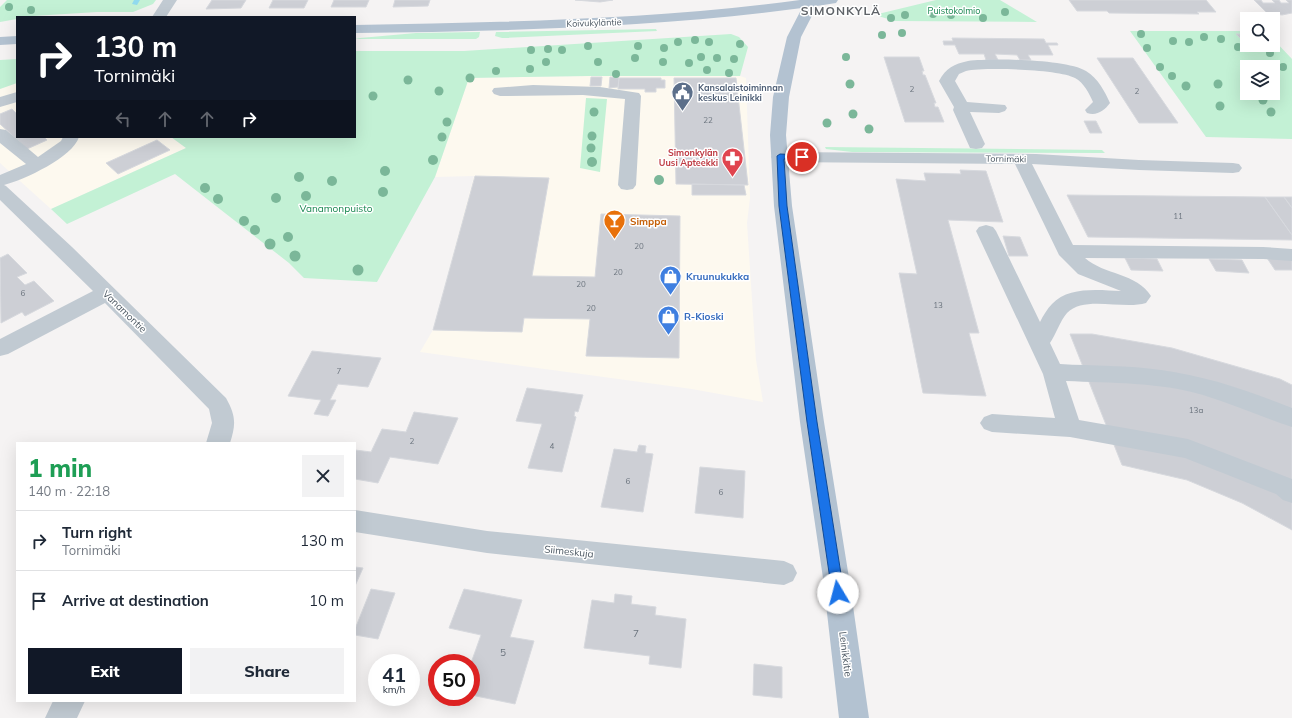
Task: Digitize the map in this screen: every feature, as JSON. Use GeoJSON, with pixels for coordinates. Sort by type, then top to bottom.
{"type":"FeatureCollection","features":[{"type":"Feature","properties":{"kind":"main road","name":"Koivukyläntie"},"geometry":{"type":"LineString","coordinates":[[356,29],[625,22],[757,11],[819,1]]}},
{"type":"Feature","properties":{"kind":"main road","name":"Leinikkitie"},"geometry":{"type":"LineString","coordinates":[[819,1],[794,37],[781,97],[778,135],[783,206],[811,415],[836,578],[854,718]]}},
{"type":"Feature","properties":{"kind":"main road"},"geometry":{"type":"LineString","coordinates":[[0,42],[16,40]]}},
{"type":"Feature","properties":{"kind":"street"},"geometry":{"type":"LineString","coordinates":[[160,16],[170,0]]}},
{"type":"Feature","properties":{"kind":"street"},"geometry":{"type":"LineString","coordinates":[[976,144],[961,110],[962,107],[947,81],[950,74],[960,67],[972,65],[1052,67],[1071,70],[1079,73],[1089,81],[1102,103],[1093,110]]}},
{"type":"Feature","properties":{"kind":"street"},"geometry":{"type":"LineString","coordinates":[[500,91],[579,90],[617,93],[633,96],[627,185]]}},
{"type":"Feature","properties":{"kind":"street"},"geometry":{"type":"LineString","coordinates":[[0,102],[16,97]]}},
{"type":"Feature","properties":{"kind":"street"},"geometry":{"type":"LineString","coordinates":[[962,107],[999,108]]}},
{"type":"Feature","properties":{"kind":"street"},"geometry":{"type":"LineString","coordinates":[[0,134],[38,165]]}},
{"type":"Feature","properties":{"kind":"street"},"geometry":{"type":"LineString","coordinates":[[0,181],[38,165],[69,143],[71,138]]}},
{"type":"Feature","properties":{"kind":"street","name":"Tornimäki"},"geometry":{"type":"LineString","coordinates":[[780,156],[1022,159],[1233,168]]}},
{"type":"Feature","properties":{"kind":"street"},"geometry":{"type":"LineString","coordinates":[[1022,159],[1066,251],[1085,269],[1134,289],[1141,296],[1133,300],[1078,298],[1068,302],[1060,308],[1040,344]]}},
{"type":"Feature","properties":{"kind":"street","name":"Vanamontie"},"geometry":{"type":"LineString","coordinates":[[0,190],[107,293],[218,404],[224,416],[224,428],[218,442]]}},
{"type":"Feature","properties":{"kind":"street"},"geometry":{"type":"LineString","coordinates":[[986,230],[1054,374],[1070,428]]}},
{"type":"Feature","properties":{"kind":"street"},"geometry":{"type":"LineString","coordinates":[[1066,251],[1263,253],[1292,255]]}},
{"type":"Feature","properties":{"kind":"street"},"geometry":{"type":"LineString","coordinates":[[0,348],[107,293]]}},
{"type":"Feature","properties":{"kind":"street"},"geometry":{"type":"LineString","coordinates":[[1054,374],[1064,371],[1167,379],[1202,386],[1252,402],[1292,418]]}},
{"type":"Feature","properties":{"kind":"street"},"geometry":{"type":"LineString","coordinates":[[992,423],[1070,428],[1188,449],[1285,487],[1292,493]]}},
{"type":"Feature","properties":{"kind":"street","name":"Siimeskuja"},"geometry":{"type":"LineString","coordinates":[[356,521],[487,542],[784,573]]}},
{"type":"Feature","properties":{"kind":"street"},"geometry":{"type":"LineString","coordinates":[[60,718],[69,702]]}},
{"type":"Feature","properties":{"kind":"shaded area"},"geometry":{"type":"Polygon","coordinates":[[[740,76],[746,78],[750,198],[747,223],[756,360],[763,402],[692,389],[420,352],[433,330],[474,176],[435,177],[469,78],[740,76]]]}},
{"type":"Feature","properties":{"kind":"shaded area"},"geometry":{"type":"Polygon","coordinates":[[[16,83],[16,138],[172,138],[186,148],[51,209],[0,163],[0,89],[16,83]]]}},
{"type":"Feature","properties":{"kind":"green space"},"geometry":{"type":"Polygon","coordinates":[[[7,0],[156,0],[153,4],[133,12],[97,12],[16,16],[16,19],[0,22],[0,7],[7,0]]]}},
{"type":"Feature","properties":{"kind":"green space","name":"Puistokolmio"},"geometry":{"type":"Polygon","coordinates":[[[936,0],[1000,0],[1037,22],[895,21],[878,16],[878,14],[936,0]]]}},
{"type":"Feature","properties":{"kind":"green space"},"geometry":{"type":"Polygon","coordinates":[[[656,29],[657,31],[502,38],[495,36],[496,32],[656,29]]]}},
{"type":"Feature","properties":{"kind":"green space"},"geometry":{"type":"Polygon","coordinates":[[[1130,31],[1240,31],[1240,52],[1280,52],[1280,46],[1292,59],[1292,139],[1206,137],[1130,31]]]}},
{"type":"Feature","properties":{"kind":"green space"},"geometry":{"type":"Polygon","coordinates":[[[480,32],[479,37],[476,39],[356,39],[416,33],[480,32]]]}},
{"type":"Feature","properties":{"kind":"green space","name":"Vanamonpuisto"},"geometry":{"type":"Polygon","coordinates":[[[731,34],[739,37],[748,47],[740,76],[469,78],[435,177],[377,282],[304,278],[289,263],[175,174],[67,224],[51,209],[186,148],[172,138],[356,138],[356,51],[464,51],[731,34]]]}},
{"type":"Feature","properties":{"kind":"green space"},"geometry":{"type":"Polygon","coordinates":[[[16,59],[16,83],[0,89],[0,60],[16,59]]]}},
{"type":"Feature","properties":{"kind":"green space"},"geometry":{"type":"Polygon","coordinates":[[[586,98],[607,99],[600,172],[580,168],[586,98]]]}},
{"type":"Feature","properties":{"kind":"green space"},"geometry":{"type":"Polygon","coordinates":[[[825,147],[1102,150],[1105,153],[852,152],[826,149],[825,147]]]}},
{"type":"Feature","properties":{"kind":"building"},"geometry":{"type":"Polygon","coordinates":[[[212,0],[246,0],[241,8],[206,9],[212,0]]]}},
{"type":"Feature","properties":{"kind":"building"},"geometry":{"type":"Polygon","coordinates":[[[273,0],[308,0],[304,8],[269,8],[273,0]]]}},
{"type":"Feature","properties":{"kind":"building"},"geometry":{"type":"Polygon","coordinates":[[[334,0],[369,0],[366,7],[331,7],[334,0]]]}},
{"type":"Feature","properties":{"kind":"building"},"geometry":{"type":"Polygon","coordinates":[[[395,0],[430,0],[428,6],[393,7],[395,0]]]}},
{"type":"Feature","properties":{"kind":"building"},"geometry":{"type":"Polygon","coordinates":[[[575,0],[613,0],[600,2],[575,0]]]}},
{"type":"Feature","properties":{"kind":"building"},"geometry":{"type":"Polygon","coordinates":[[[1069,0],[1206,0],[1216,12],[1197,12],[1199,14],[1109,13],[1107,11],[1077,11],[1069,0]]]}},
{"type":"Feature","properties":{"kind":"building"},"geometry":{"type":"Polygon","coordinates":[[[1254,0],[1261,0],[1263,3],[1275,3],[1272,0],[1279,0],[1281,3],[1289,3],[1286,0],[1292,0],[1292,13],[1282,15],[1280,15],[1280,12],[1266,12],[1254,0]]]}},
{"type":"Feature","properties":{"kind":"building"},"geometry":{"type":"Polygon","coordinates":[[[952,38],[1044,39],[1046,43],[1057,43],[1058,45],[1048,45],[1053,55],[1028,55],[1031,60],[1020,60],[1017,55],[995,54],[998,60],[986,60],[984,54],[959,54],[955,45],[944,45],[943,41],[953,41],[952,38]]]}},
{"type":"Feature","properties":{"kind":"building"},"geometry":{"type":"Polygon","coordinates":[[[884,57],[919,57],[924,71],[922,71],[923,75],[925,75],[936,103],[934,103],[935,107],[938,107],[944,122],[905,122],[884,57]]]}},
{"type":"Feature","properties":{"kind":"building"},"geometry":{"type":"Polygon","coordinates":[[[1097,58],[1133,58],[1178,123],[1139,123],[1097,58]]]}},
{"type":"Feature","properties":{"kind":"building"},"geometry":{"type":"Polygon","coordinates":[[[591,77],[602,77],[601,86],[590,86],[591,77]]]}},
{"type":"Feature","properties":{"kind":"building"},"geometry":{"type":"Polygon","coordinates":[[[610,77],[619,78],[618,87],[609,88],[610,77]]]}},
{"type":"Feature","properties":{"kind":"building"},"geometry":{"type":"Polygon","coordinates":[[[619,78],[661,78],[661,80],[665,80],[665,88],[656,88],[656,92],[645,92],[645,89],[618,89],[619,78]]]}},
{"type":"Feature","properties":{"kind":"building"},"geometry":{"type":"Polygon","coordinates":[[[674,78],[736,78],[748,185],[676,184],[674,78]]]}},
{"type":"Feature","properties":{"kind":"building"},"geometry":{"type":"Polygon","coordinates":[[[12,109],[16,113],[16,138],[45,138],[47,140],[27,149],[0,124],[0,114],[12,109]]]}},
{"type":"Feature","properties":{"kind":"building"},"geometry":{"type":"Polygon","coordinates":[[[1084,121],[1096,121],[1102,133],[1090,133],[1084,121]]]}},
{"type":"Feature","properties":{"kind":"building"},"geometry":{"type":"Polygon","coordinates":[[[157,140],[170,150],[118,174],[106,163],[157,140]]]}},
{"type":"Feature","properties":{"kind":"building"},"geometry":{"type":"Polygon","coordinates":[[[960,170],[986,171],[1003,222],[948,220],[979,333],[969,333],[986,396],[923,393],[899,273],[917,274],[896,179],[926,181],[924,173],[961,174],[960,170]]]}},
{"type":"Feature","properties":{"kind":"building"},"geometry":{"type":"Polygon","coordinates":[[[475,176],[549,178],[532,276],[595,277],[601,214],[680,216],[679,358],[586,356],[590,319],[524,318],[522,332],[433,330],[475,176]]]}},
{"type":"Feature","properties":{"kind":"building"},"geometry":{"type":"Polygon","coordinates":[[[692,184],[744,185],[746,195],[692,195],[692,184]]]}},
{"type":"Feature","properties":{"kind":"building"},"geometry":{"type":"Polygon","coordinates":[[[1067,195],[1265,197],[1292,235],[1292,240],[1088,237],[1067,195]]]}},
{"type":"Feature","properties":{"kind":"building"},"geometry":{"type":"Polygon","coordinates":[[[1265,197],[1284,197],[1292,208],[1292,235],[1265,197]]]}},
{"type":"Feature","properties":{"kind":"building"},"geometry":{"type":"Polygon","coordinates":[[[1284,197],[1292,197],[1292,208],[1284,197]]]}},
{"type":"Feature","properties":{"kind":"building"},"geometry":{"type":"Polygon","coordinates":[[[1003,236],[1020,237],[1028,256],[1009,256],[1003,236]]]}},
{"type":"Feature","properties":{"kind":"building"},"geometry":{"type":"Polygon","coordinates":[[[8,254],[27,273],[17,277],[25,285],[34,281],[54,301],[25,316],[22,312],[1,323],[0,258],[8,254]]]}},
{"type":"Feature","properties":{"kind":"building"},"geometry":{"type":"Polygon","coordinates":[[[1125,258],[1157,259],[1163,271],[1131,270],[1125,258]]]}},
{"type":"Feature","properties":{"kind":"building"},"geometry":{"type":"Polygon","coordinates":[[[1267,258],[1292,259],[1292,270],[1275,270],[1267,258]]]}},
{"type":"Feature","properties":{"kind":"building"},"geometry":{"type":"Polygon","coordinates":[[[1209,259],[1242,260],[1249,273],[1216,271],[1209,259]]]}},
{"type":"Feature","properties":{"kind":"building"},"geometry":{"type":"Polygon","coordinates":[[[1070,334],[1092,334],[1172,348],[1280,379],[1292,385],[1292,530],[1242,503],[1187,480],[1122,465],[1070,334]]]}},
{"type":"Feature","properties":{"kind":"building"},"geometry":{"type":"Polygon","coordinates":[[[312,351],[381,358],[368,387],[338,384],[330,400],[336,400],[328,416],[314,414],[321,400],[288,396],[312,351]]]}},
{"type":"Feature","properties":{"kind":"building"},"geometry":{"type":"Polygon","coordinates":[[[527,388],[583,395],[578,412],[575,411],[574,416],[576,417],[562,472],[528,468],[542,424],[516,421],[527,388]]]}},
{"type":"Feature","properties":{"kind":"building"},"geometry":{"type":"Polygon","coordinates":[[[414,412],[458,418],[438,464],[390,457],[378,483],[356,479],[356,450],[371,452],[382,429],[406,432],[414,412]]]}},
{"type":"Feature","properties":{"kind":"building"},"geometry":{"type":"Polygon","coordinates":[[[639,445],[646,446],[645,453],[653,454],[643,512],[601,507],[614,449],[637,452],[639,445]]]}},
{"type":"Feature","properties":{"kind":"building"},"geometry":{"type":"Polygon","coordinates":[[[700,467],[745,471],[743,518],[695,513],[700,467]]]}},
{"type":"Feature","properties":{"kind":"building"},"geometry":{"type":"Polygon","coordinates":[[[356,567],[363,568],[356,584],[356,567]]]}},
{"type":"Feature","properties":{"kind":"building"},"geometry":{"type":"Polygon","coordinates":[[[371,589],[395,593],[378,639],[356,635],[356,626],[371,589]]]}},
{"type":"Feature","properties":{"kind":"building"},"geometry":{"type":"Polygon","coordinates":[[[464,589],[522,600],[510,637],[534,641],[515,704],[480,697],[480,654],[474,654],[481,635],[449,628],[464,589]]]}},
{"type":"Feature","properties":{"kind":"building"},"geometry":{"type":"Polygon","coordinates":[[[615,594],[632,596],[631,604],[656,607],[655,615],[686,619],[681,668],[649,664],[650,656],[584,648],[592,600],[614,603],[615,594]]]}},
{"type":"Feature","properties":{"kind":"building"},"geometry":{"type":"Polygon","coordinates":[[[754,664],[782,667],[782,698],[753,695],[754,664]]]}},
{"type":"Feature","properties":{"kind":"waterway"},"geometry":{"type":"LineString","coordinates":[[135,4],[137,0]]}},
{"type":"Feature","properties":{"kind":"place","name":"Kansalaistoiminnan keskus Leinikki"},"geometry":{"type":"Point","coordinates":[682,112]}},
{"type":"Feature","properties":{"kind":"place","name":"Simonkylän Uusi Apteekki"},"geometry":{"type":"Point","coordinates":[733,178]}},
{"type":"Feature","properties":{"kind":"place","name":"Simppa"},"geometry":{"type":"Point","coordinates":[614,240]}},
{"type":"Feature","properties":{"kind":"place","name":"Kruunukukka"},"geometry":{"type":"Point","coordinates":[671,296]}},
{"type":"Feature","properties":{"kind":"place","name":"R-Kioski"},"geometry":{"type":"Point","coordinates":[668,336]}},
{"type":"Feature","properties":{"kind":"district","name":"SIMONKYLÄ"},"geometry":{"type":"Point","coordinates":[841,11]}},
{"type":"Feature","properties":{"kind":"route"},"geometry":{"type":"LineString","coordinates":[[802,157],[780,156],[783,206],[812,422],[838,593]]}}]}
